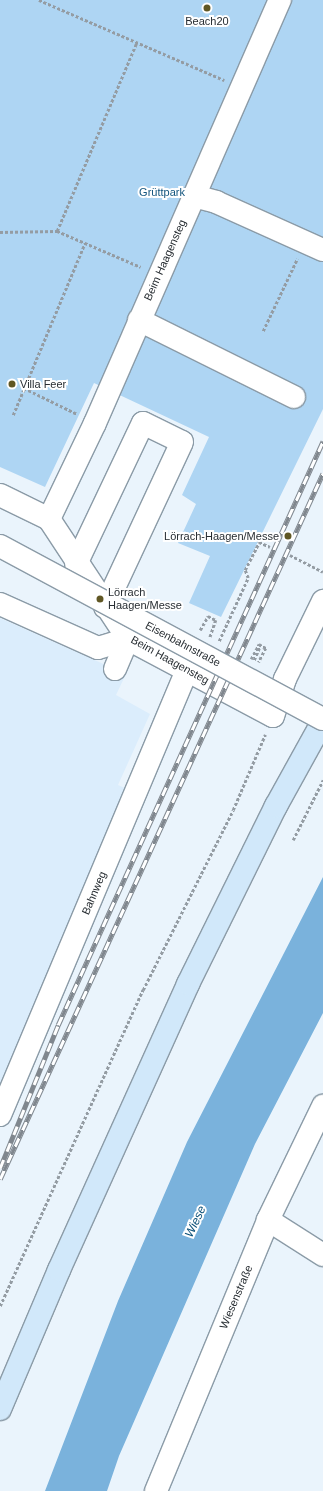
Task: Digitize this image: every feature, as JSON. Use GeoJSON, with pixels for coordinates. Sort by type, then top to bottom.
{"type":"FeatureCollection","features":[{"type":"Feature","properties":{"kind":"main road"},"geometry":{"type":"LineString","coordinates":[[0,1409],[59,1270],[188,984],[276,806],[323,720]]}},
{"type":"Feature","properties":{"kind":"street","name":"Beim Haagensteg"},"geometry":{"type":"LineString","coordinates":[[273,716],[128,639],[76,564],[49,519],[95,423],[158,274],[280,0]]}},
{"type":"Feature","properties":{"kind":"street"},"geometry":{"type":"LineString","coordinates":[[194,196],[216,202],[314,246]]}},
{"type":"Feature","properties":{"kind":"street"},"geometry":{"type":"LineString","coordinates":[[139,320],[294,398]]}},
{"type":"Feature","properties":{"kind":"street"},"geometry":{"type":"LineString","coordinates":[[76,564],[143,424],[182,442],[105,607]]}},
{"type":"Feature","properties":{"kind":"street"},"geometry":{"type":"LineString","coordinates":[[0,495],[49,519]]}},
{"type":"Feature","properties":{"kind":"street","name":"Eisenbahnstraße"},"geometry":{"type":"LineString","coordinates":[[0,546],[323,720]]}},
{"type":"Feature","properties":{"kind":"street"},"geometry":{"type":"LineString","coordinates":[[273,716],[285,679],[323,601]]}},
{"type":"Feature","properties":{"kind":"street"},"geometry":{"type":"LineString","coordinates":[[0,604],[98,648],[128,639]]}},
{"type":"Feature","properties":{"kind":"street"},"geometry":{"type":"LineString","coordinates":[[114,669],[128,639]]}},
{"type":"Feature","properties":{"kind":"street","name":"Bahnweg"},"geometry":{"type":"LineString","coordinates":[[0,1115],[187,670]]}},
{"type":"Feature","properties":{"kind":"street","name":"Wiesenstraße"},"geometry":{"type":"LineString","coordinates":[[156,1491],[268,1220],[323,1106]]}},
{"type":"Feature","properties":{"kind":"street"},"geometry":{"type":"LineString","coordinates":[[268,1220],[323,1254]]}},
{"type":"Feature","properties":{"kind":"path"},"geometry":{"type":"LineString","coordinates":[[39,0],[241,87]]}},
{"type":"Feature","properties":{"kind":"path"},"geometry":{"type":"LineString","coordinates":[[57,231],[137,42]]}},
{"type":"Feature","properties":{"kind":"path"},"geometry":{"type":"LineString","coordinates":[[0,232],[57,231],[158,274]]}},
{"type":"Feature","properties":{"kind":"path"},"geometry":{"type":"LineString","coordinates":[[13,415],[85,243]]}},
{"type":"Feature","properties":{"kind":"path"},"geometry":{"type":"LineString","coordinates":[[263,331],[314,246]]}},
{"type":"Feature","properties":{"kind":"path"},"geometry":{"type":"LineString","coordinates":[[24,388],[95,423]]}},
{"type":"Feature","properties":{"kind":"path"},"geometry":{"type":"LineString","coordinates":[[215,649],[248,578],[245,570],[259,542],[270,547]]}},
{"type":"Feature","properties":{"kind":"path"},"geometry":{"type":"LineString","coordinates":[[290,555],[323,572]]}},
{"type":"Feature","properties":{"kind":"path"},"geometry":{"type":"LineString","coordinates":[[191,648],[208,616],[216,620],[210,638]]}},
{"type":"Feature","properties":{"kind":"path"},"geometry":{"type":"LineString","coordinates":[[0,1306],[143,990],[233,810],[273,716]]}},
{"type":"Feature","properties":{"kind":"path"},"geometry":{"type":"LineString","coordinates":[[293,840],[323,780]]}},
{"type":"Feature","properties":{"kind":"shaded area"},"geometry":{"type":"Polygon","coordinates":[[[0,618],[126,674],[116,695],[150,714],[118,785],[129,790],[0,1085],[0,618]]]}},
{"type":"Feature","properties":{"kind":"green space","name":"Grüttpark"},"geometry":{"type":"Polygon","coordinates":[[[0,0],[323,0],[323,409],[221,617],[189,603],[210,556],[178,543],[196,504],[182,495],[209,437],[94,383],[45,487],[0,467],[0,0]]]}},
{"type":"Feature","properties":{"kind":"water","name":"Wiese"},"geometry":{"type":"Polygon","coordinates":[[[323,877],[323,1013],[255,1144],[119,1456],[107,1491],[45,1491],[118,1301],[187,1142],[323,877]]]}},
{"type":"Feature","properties":{"kind":"railway"},"geometry":{"type":"LineString","coordinates":[[0,1168],[58,1025],[323,441]]}},
{"type":"Feature","properties":{"kind":"railway"},"geometry":{"type":"LineString","coordinates":[[0,1179],[323,473]]}},
{"type":"Feature","properties":{"kind":"place","name":"Beach20"},"geometry":{"type":"Point","coordinates":[207,8]}},
{"type":"Feature","properties":{"kind":"place","name":"Villa Feer"},"geometry":{"type":"Point","coordinates":[12,384]}},
{"type":"Feature","properties":{"kind":"place","name":"Lörrach-Haagen/Messe"},"geometry":{"type":"Point","coordinates":[288,536]}},
{"type":"Feature","properties":{"kind":"place","name":"Lörrach Haagen/Messe"},"geometry":{"type":"Point","coordinates":[100,599]}}]}
